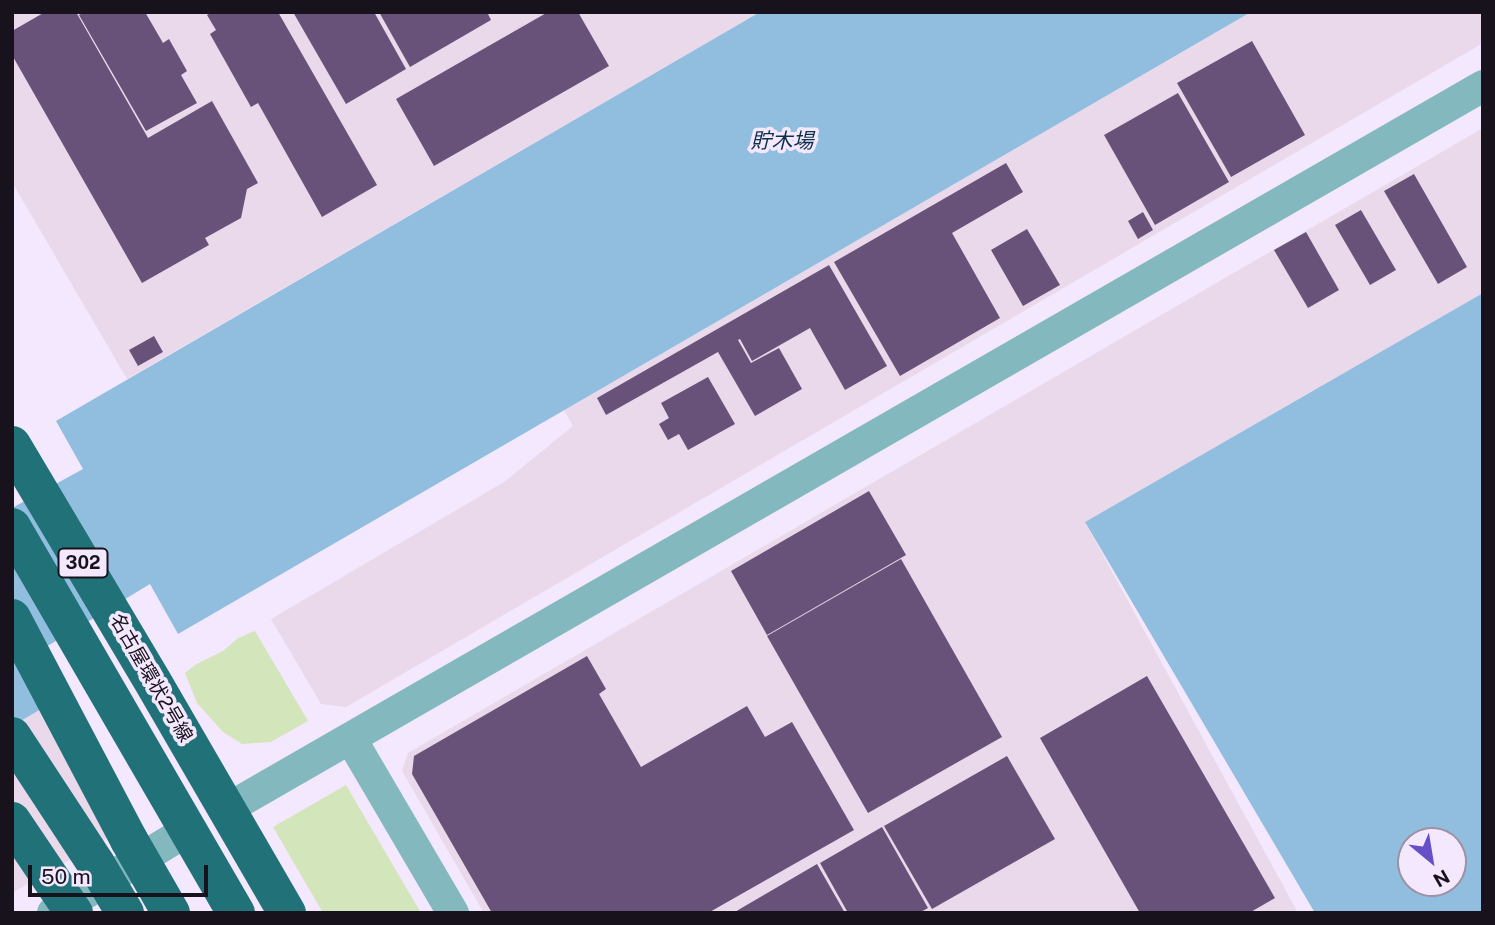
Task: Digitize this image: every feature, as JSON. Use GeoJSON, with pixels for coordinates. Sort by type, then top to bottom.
{"type":"FeatureCollection","features":[{"type":"Feature","properties":{"kind":"highway","name":"名古屋環状2号線"},"geometry":{"type":"LineString","coordinates":[[12,445],[287,913]]}},
{"type":"Feature","properties":{"kind":"highway","name":"302"},"geometry":{"type":"LineString","coordinates":[[12,527],[236,913]]}},
{"type":"Feature","properties":{"kind":"highway"},"geometry":{"type":"LineString","coordinates":[[12,618],[171,913]]}},
{"type":"Feature","properties":{"kind":"highway"},"geometry":{"type":"LineString","coordinates":[[12,663],[130,840]]}},
{"type":"Feature","properties":{"kind":"highway"},"geometry":{"type":"LineString","coordinates":[[12,736],[125,913]]}},
{"type":"Feature","properties":{"kind":"highway"},"geometry":{"type":"LineString","coordinates":[[12,821],[61,912]]}},
{"type":"Feature","properties":{"kind":"street"},"geometry":{"type":"LineString","coordinates":[[227,809],[1483,86]]}},
{"type":"Feature","properties":{"kind":"street"},"geometry":{"type":"LineString","coordinates":[[351,739],[453,913]]}},
{"type":"Feature","properties":{"kind":"street"},"geometry":{"type":"LineString","coordinates":[[61,912],[188,830]]}},
{"type":"Feature","properties":{"kind":"shaded area"},"geometry":{"type":"Polygon","coordinates":[[[12,12],[760,12],[127,379],[12,182],[12,12]]]}},
{"type":"Feature","properties":{"kind":"shaded area"},"geometry":{"type":"Polygon","coordinates":[[[1251,12],[1483,12],[1483,43],[346,707],[321,704],[271,619],[504,482],[573,426],[564,410],[1251,12]]]}},
{"type":"Feature","properties":{"kind":"shaded area"},"geometry":{"type":"Polygon","coordinates":[[[1483,128],[1483,293],[1085,522],[1298,913],[484,913],[402,771],[408,753],[1483,128]]]}},
{"type":"Feature","properties":{"kind":"shaded area"},"geometry":{"type":"Polygon","coordinates":[[[67,694],[140,820],[12,893],[12,726],[67,694]]]}},
{"type":"Feature","properties":{"kind":"green space"},"geometry":{"type":"Polygon","coordinates":[[[255,631],[308,721],[271,742],[242,744],[223,732],[197,703],[185,673],[223,651],[238,638],[255,631]]]}},
{"type":"Feature","properties":{"kind":"green space"},"geometry":{"type":"Polygon","coordinates":[[[346,785],[421,913],[323,913],[273,827],[346,785]]]}},
{"type":"Feature","properties":{"kind":"water","name":"貯木場"},"geometry":{"type":"Polygon","coordinates":[[[760,12],[1251,12],[178,634],[150,584],[41,650],[67,694],[12,726],[12,508],[83,469],[56,421],[760,12]]]}},
{"type":"Feature","properties":{"kind":"water"},"geometry":{"type":"Polygon","coordinates":[[[1483,293],[1483,913],[1315,913],[1085,522],[1483,293]]]}},
{"type":"Feature","properties":{"kind":"building"},"geometry":{"type":"Polygon","coordinates":[[[45,12],[76,12],[148,138],[212,101],[258,183],[247,189],[241,218],[205,238],[209,245],[142,283],[12,55],[12,31],[45,12]]]}},
{"type":"Feature","properties":{"kind":"building"},"geometry":{"type":"Polygon","coordinates":[[[84,12],[145,12],[163,43],[169,39],[187,71],[181,75],[197,103],[146,131],[79,15],[84,12]]]}},
{"type":"Feature","properties":{"kind":"building"},"geometry":{"type":"Polygon","coordinates":[[[212,12],[278,12],[377,185],[322,217],[258,103],[251,107],[210,34],[216,30],[207,15],[212,12]]]}},
{"type":"Feature","properties":{"kind":"building"},"geometry":{"type":"Polygon","coordinates":[[[293,12],[374,12],[406,69],[346,104],[293,12]]]}},
{"type":"Feature","properties":{"kind":"building"},"geometry":{"type":"Polygon","coordinates":[[[379,12],[487,12],[491,20],[410,67],[379,12]]]}},
{"type":"Feature","properties":{"kind":"building"},"geometry":{"type":"Polygon","coordinates":[[[548,12],[578,12],[609,66],[434,166],[396,99],[548,12]]]}},
{"type":"Feature","properties":{"kind":"building"},"geometry":{"type":"Polygon","coordinates":[[[1252,41],[1305,135],[1231,177],[1177,83],[1252,41]]]}},
{"type":"Feature","properties":{"kind":"building"},"geometry":{"type":"Polygon","coordinates":[[[1178,93],[1229,182],[1155,225],[1104,135],[1178,93]]]}},
{"type":"Feature","properties":{"kind":"building"},"geometry":{"type":"Polygon","coordinates":[[[1006,163],[1023,192],[952,233],[1000,318],[900,376],[834,262],[1006,163]]]}},
{"type":"Feature","properties":{"kind":"building"},"geometry":{"type":"Polygon","coordinates":[[[1414,174],[1467,267],[1438,284],[1384,191],[1414,174]]]}},
{"type":"Feature","properties":{"kind":"building"},"geometry":{"type":"Polygon","coordinates":[[[1361,210],[1396,270],[1370,285],[1335,225],[1361,210]]]}},
{"type":"Feature","properties":{"kind":"building"},"geometry":{"type":"Polygon","coordinates":[[[1143,212],[1153,230],[1138,239],[1128,221],[1143,212]]]}},
{"type":"Feature","properties":{"kind":"building"},"geometry":{"type":"Polygon","coordinates":[[[1027,229],[1060,285],[1023,306],[991,250],[1027,229]]]}},
{"type":"Feature","properties":{"kind":"building"},"geometry":{"type":"Polygon","coordinates":[[[1306,232],[1339,290],[1308,308],[1274,250],[1306,232]]]}},
{"type":"Feature","properties":{"kind":"building"},"geometry":{"type":"Polygon","coordinates":[[[829,265],[887,366],[845,390],[810,328],[752,361],[740,339],[738,340],[751,363],[779,348],[802,389],[755,416],[718,352],[606,415],[597,398],[829,265]]]}},
{"type":"Feature","properties":{"kind":"building"},"geometry":{"type":"Polygon","coordinates":[[[154,336],[163,352],[138,366],[129,350],[154,336]]]}},
{"type":"Feature","properties":{"kind":"building"},"geometry":{"type":"Polygon","coordinates":[[[708,377],[735,424],[688,450],[679,434],[668,440],[659,424],[669,418],[661,403],[708,377]]]}},
{"type":"Feature","properties":{"kind":"building"},"geometry":{"type":"Polygon","coordinates":[[[869,491],[906,555],[767,635],[731,571],[869,491]]]}},
{"type":"Feature","properties":{"kind":"building"},"geometry":{"type":"Polygon","coordinates":[[[901,559],[1002,737],[868,813],[767,636],[901,559]]]}},
{"type":"Feature","properties":{"kind":"building"},"geometry":{"type":"Polygon","coordinates":[[[587,656],[606,689],[599,694],[641,767],[747,706],[765,737],[792,722],[854,830],[708,913],[492,913],[412,774],[414,756],[587,656]]]}},
{"type":"Feature","properties":{"kind":"building"},"geometry":{"type":"Polygon","coordinates":[[[1147,676],[1275,898],[1249,913],[1140,913],[1040,738],[1147,676]]]}},
{"type":"Feature","properties":{"kind":"building"},"geometry":{"type":"Polygon","coordinates":[[[1007,756],[1055,839],[932,909],[884,826],[1007,756]]]}},
{"type":"Feature","properties":{"kind":"building"},"geometry":{"type":"Polygon","coordinates":[[[882,827],[928,908],[919,913],[848,913],[820,863],[882,827]]]}},
{"type":"Feature","properties":{"kind":"building"},"geometry":{"type":"Polygon","coordinates":[[[817,864],[845,913],[733,913],[817,864]]]}}]}
